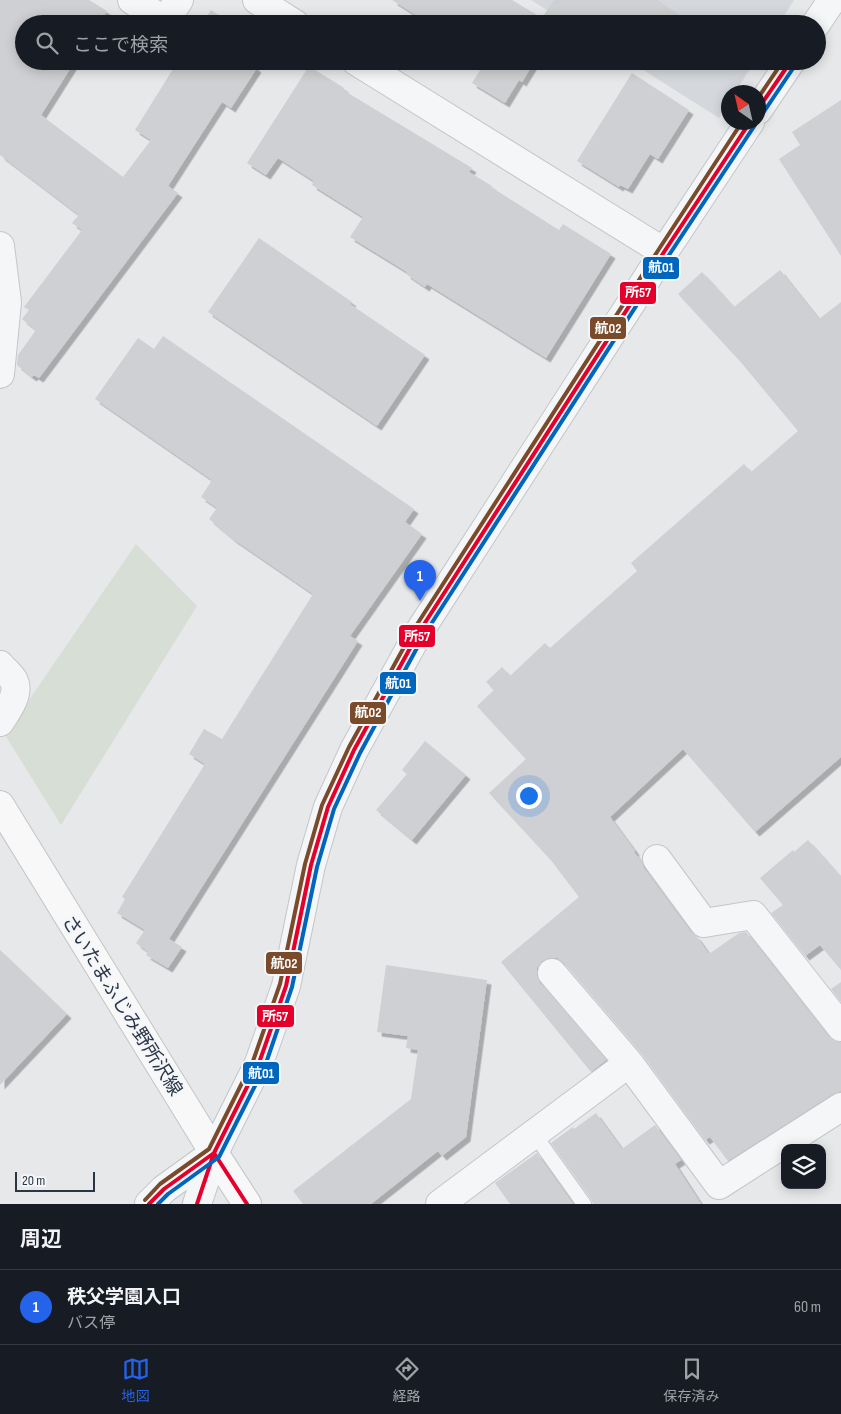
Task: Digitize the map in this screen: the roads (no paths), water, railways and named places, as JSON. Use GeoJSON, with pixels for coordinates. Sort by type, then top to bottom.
{"type":"FeatureCollection","features":[{"type":"Feature","properties":{"kind":"main road","name":"さいたまふじみ野所沢線"},"geometry":{"type":"LineString","coordinates":[[0,805],[247,1204]]}},
{"type":"Feature","properties":{"kind":"street"},"geometry":{"type":"LineString","coordinates":[[132,0],[156,15]]}},
{"type":"Feature","properties":{"kind":"street"},"geometry":{"type":"LineString","coordinates":[[169,15],[179,0]]}},
{"type":"Feature","properties":{"kind":"street"},"geometry":{"type":"LineString","coordinates":[[257,0],[281,15]]}},
{"type":"Feature","properties":{"kind":"street"},"geometry":{"type":"LineString","coordinates":[[822,15],[832,0]]}},
{"type":"Feature","properties":{"kind":"street"},"geometry":{"type":"LineString","coordinates":[[371,70],[664,252]]}},
{"type":"Feature","properties":{"kind":"street"},"geometry":{"type":"LineString","coordinates":[[766,98],[785,70]]}},
{"type":"Feature","properties":{"kind":"street"},"geometry":{"type":"LineString","coordinates":[[196,1204],[214,1153],[259,1063],[286,986],[311,865],[328,807],[354,750],[419,632],[745,130]]}},
{"type":"Feature","properties":{"kind":"street"},"geometry":{"type":"LineString","coordinates":[[0,246],[7,302],[0,374]]}},
{"type":"Feature","properties":{"kind":"street"},"geometry":{"type":"LineString","coordinates":[[0,665],[14,680],[15,691],[10,706],[0,722]]}},
{"type":"Feature","properties":{"kind":"street"},"geometry":{"type":"LineString","coordinates":[[657,859],[704,923],[753,915],[841,1028]]}},
{"type":"Feature","properties":{"kind":"street"},"geometry":{"type":"LineString","coordinates":[[552,973],[629,1063],[719,1186],[841,1107]]}},
{"type":"Feature","properties":{"kind":"street"},"geometry":{"type":"LineString","coordinates":[[440,1204],[629,1063]]}},
{"type":"Feature","properties":{"kind":"street"},"geometry":{"type":"LineString","coordinates":[[149,1204],[164,1189],[214,1153]]}},
{"type":"Feature","properties":{"kind":"lane"},"geometry":{"type":"LineString","coordinates":[[534,1134],[584,1204]]}},
{"type":"Feature","properties":{"kind":"place","name":"秩父学園入口"},"geometry":{"type":"Point","coordinates":[420,601]}}]}
